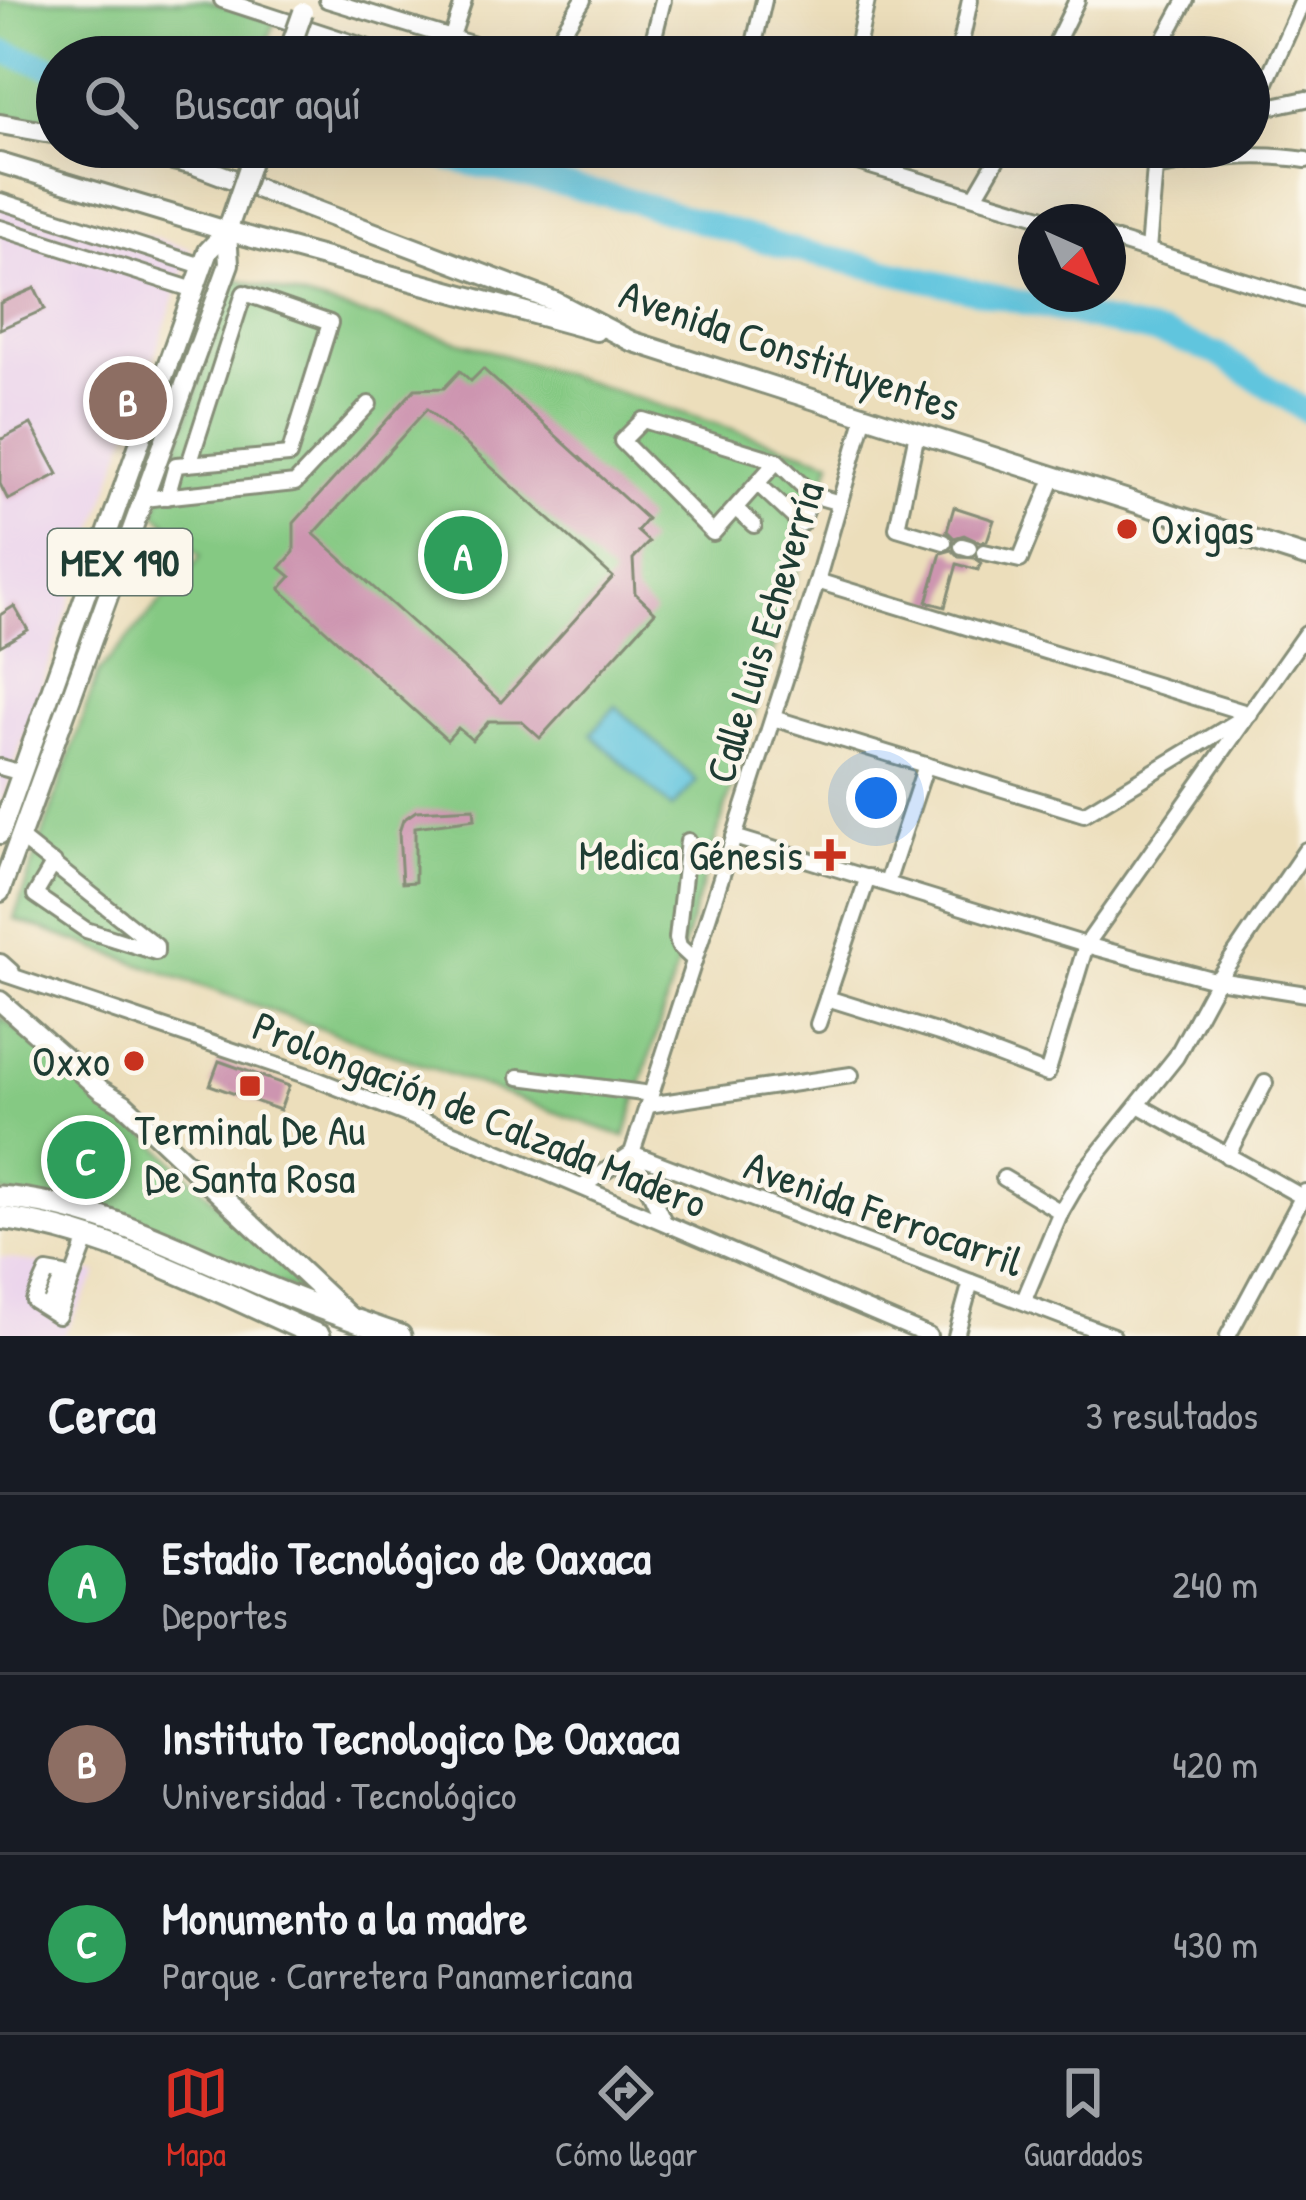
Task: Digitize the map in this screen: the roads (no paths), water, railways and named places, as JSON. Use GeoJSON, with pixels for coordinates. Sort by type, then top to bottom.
{"type":"FeatureCollection","features":[{"type":"Feature","properties":{"kind":"highway"},"geometry":{"type":"LineString","coordinates":[[0,1197],[41,1200],[124,1222],[287,1295],[400,1336]]}},
{"type":"Feature","properties":{"kind":"highway"},"geometry":{"type":"LineString","coordinates":[[0,1218],[88,1237],[269,1326],[319,1336]]}},
{"type":"Feature","properties":{"kind":"main road"},"geometry":{"type":"LineString","coordinates":[[294,36],[305,6]]}},
{"type":"Feature","properties":{"kind":"main road"},"geometry":{"type":"LineString","coordinates":[[0,124],[36,130]]}},
{"type":"Feature","properties":{"kind":"main road"},"geometry":{"type":"LineString","coordinates":[[0,163],[227,231],[631,341]]}},
{"type":"Feature","properties":{"kind":"main road","name":"Avenida Constituyentes"},"geometry":{"type":"LineString","coordinates":[[203,168],[556,302],[631,341],[1306,557]]}},
{"type":"Feature","properties":{"kind":"main road","name":"MEX 190"},"geometry":{"type":"LineString","coordinates":[[0,892],[22,772],[51,721],[143,499],[229,264],[227,231],[249,168]]}},
{"type":"Feature","properties":{"kind":"main road","name":"MEX 190"},"geometry":{"type":"LineString","coordinates":[[10,836],[202,266],[208,251],[227,231]]}},
{"type":"Feature","properties":{"kind":"main road"},"geometry":{"type":"LineString","coordinates":[[140,442],[161,450]]}},
{"type":"Feature","properties":{"kind":"main road"},"geometry":{"type":"LineString","coordinates":[[0,1001],[178,1152],[353,1319]]}},
{"type":"Feature","properties":{"kind":"street"},"geometry":{"type":"LineString","coordinates":[[223,0],[335,36]]}},
{"type":"Feature","properties":{"kind":"street"},"geometry":{"type":"LineString","coordinates":[[327,0],[441,36]]}},
{"type":"Feature","properties":{"kind":"street"},"geometry":{"type":"LineString","coordinates":[[445,0],[464,5],[452,36]]}},
{"type":"Feature","properties":{"kind":"street"},"geometry":{"type":"LineString","coordinates":[[560,36],[583,0]]}},
{"type":"Feature","properties":{"kind":"street"},"geometry":{"type":"LineString","coordinates":[[655,36],[663,0]]}},
{"type":"Feature","properties":{"kind":"street"},"geometry":{"type":"LineString","coordinates":[[756,36],[764,0]]}},
{"type":"Feature","properties":{"kind":"street"},"geometry":{"type":"LineString","coordinates":[[860,36],[867,0]]}},
{"type":"Feature","properties":{"kind":"street"},"geometry":{"type":"LineString","coordinates":[[962,36],[970,0]]}},
{"type":"Feature","properties":{"kind":"street"},"geometry":{"type":"LineString","coordinates":[[1059,36],[1077,0]]}},
{"type":"Feature","properties":{"kind":"street"},"geometry":{"type":"LineString","coordinates":[[1166,36],[1186,0]]}},
{"type":"Feature","properties":{"kind":"street"},"geometry":{"type":"LineString","coordinates":[[1270,71],[1304,0]]}},
{"type":"Feature","properties":{"kind":"street"},"geometry":{"type":"LineString","coordinates":[[1270,106],[1306,99]]}},
{"type":"Feature","properties":{"kind":"street"},"geometry":{"type":"LineString","coordinates":[[1270,154],[1306,160]]}},
{"type":"Feature","properties":{"kind":"street"},"geometry":{"type":"LineString","coordinates":[[881,168],[1018,209]]}},
{"type":"Feature","properties":{"kind":"street"},"geometry":{"type":"LineString","coordinates":[[976,195],[992,168]]}},
{"type":"Feature","properties":{"kind":"street"},"geometry":{"type":"LineString","coordinates":[[1148,250],[1155,168]]}},
{"type":"Feature","properties":{"kind":"street"},"geometry":{"type":"LineString","coordinates":[[0,201],[202,266]]}},
{"type":"Feature","properties":{"kind":"street"},"geometry":{"type":"LineString","coordinates":[[0,228],[194,290]]}},
{"type":"Feature","properties":{"kind":"street"},"geometry":{"type":"LineString","coordinates":[[1126,243],[1306,300]]}},
{"type":"Feature","properties":{"kind":"street"},"geometry":{"type":"LineString","coordinates":[[167,497],[176,465],[188,464],[289,455],[330,323],[244,293],[188,464]]}},
{"type":"Feature","properties":{"kind":"street"},"geometry":{"type":"LineString","coordinates":[[143,499],[295,483],[369,404]]}},
{"type":"Feature","properties":{"kind":"street","name":"Calle Luis Echeverría"},"geometry":{"type":"LineString","coordinates":[[632,1153],[817,581],[865,415]]}},
{"type":"Feature","properties":{"kind":"street"},"geometry":{"type":"LineString","coordinates":[[777,460],[713,532],[622,442],[643,420],[777,460],[812,495],[840,503]]}},
{"type":"Feature","properties":{"kind":"street"},"geometry":{"type":"LineString","coordinates":[[917,433],[897,528],[944,542]]}},
{"type":"Feature","properties":{"kind":"street"},"geometry":{"type":"LineString","coordinates":[[972,548],[1020,560],[1053,478]]}},
{"type":"Feature","properties":{"kind":"street"},"geometry":{"type":"LineString","coordinates":[[758,484],[800,524],[812,495]]}},
{"type":"Feature","properties":{"kind":"street"},"geometry":{"type":"LineString","coordinates":[[736,508],[754,525]]}},
{"type":"Feature","properties":{"kind":"street"},"geometry":{"type":"LineString","coordinates":[[817,581],[1250,714]]}},
{"type":"Feature","properties":{"kind":"street"},"geometry":{"type":"LineString","coordinates":[[826,998],[1047,1073],[1086,945],[1306,633]]}},
{"type":"Feature","properties":{"kind":"street"},"geometry":{"type":"LineString","coordinates":[[773,718],[1084,814],[1250,714]]}},
{"type":"Feature","properties":{"kind":"street"},"geometry":{"type":"LineString","coordinates":[[887,883],[926,765]]}},
{"type":"Feature","properties":{"kind":"street"},"geometry":{"type":"LineString","coordinates":[[0,767],[22,772]]}},
{"type":"Feature","properties":{"kind":"street"},"geometry":{"type":"LineString","coordinates":[[10,836],[54,862],[156,946],[156,952],[86,930],[35,896],[54,862]]}},
{"type":"Feature","properties":{"kind":"street"},"geometry":{"type":"LineString","coordinates":[[734,837],[1086,945],[1218,979],[1306,994]]}},
{"type":"Feature","properties":{"kind":"street"},"geometry":{"type":"LineString","coordinates":[[688,841],[677,938],[694,960]]}},
{"type":"Feature","properties":{"kind":"street"},"geometry":{"type":"LineString","coordinates":[[1024,1300],[1061,1211],[1086,1169],[1176,1057],[1218,979],[1306,850]]}},
{"type":"Feature","properties":{"kind":"street"},"geometry":{"type":"LineString","coordinates":[[818,1024],[868,877]]}},
{"type":"Feature","properties":{"kind":"street","name":"Prolongación de Calzada Madero"},"geometry":{"type":"LineString","coordinates":[[3,970],[311,1077],[929,1336]]}},
{"type":"Feature","properties":{"kind":"street"},"geometry":{"type":"LineString","coordinates":[[519,1077],[649,1100],[851,1075]]}},
{"type":"Feature","properties":{"kind":"street"},"geometry":{"type":"LineString","coordinates":[[1228,1156],[1265,1083]]}},
{"type":"Feature","properties":{"kind":"street"},"geometry":{"type":"LineString","coordinates":[[1138,1105],[1305,1196],[1228,1336]]}},
{"type":"Feature","properties":{"kind":"street"},"geometry":{"type":"LineString","coordinates":[[582,1187],[632,1153],[664,1222]]}},
{"type":"Feature","properties":{"kind":"street","name":"Avenida Ferrocarril"},"geometry":{"type":"LineString","coordinates":[[632,1153],[1113,1336]]}},
{"type":"Feature","properties":{"kind":"street"},"geometry":{"type":"LineString","coordinates":[[1004,1178],[1061,1211]]}},
{"type":"Feature","properties":{"kind":"street"},"geometry":{"type":"LineString","coordinates":[[48,1310],[58,1316],[88,1237]]}},
{"type":"Feature","properties":{"kind":"street"},"geometry":{"type":"LineString","coordinates":[[956,1336],[971,1282]]}},
{"type":"Feature","properties":{"kind":"water"},"geometry":{"type":"Polygon","coordinates":[[[616,706],[697,781],[672,808],[591,734],[616,706]]]}},
{"type":"Feature","properties":{"kind":"waterway"},"geometry":{"type":"LineString","coordinates":[[0,51],[36,62]]}},
{"type":"Feature","properties":{"kind":"waterway"},"geometry":{"type":"LineString","coordinates":[[488,168],[629,200],[787,248],[1168,336],[1217,354],[1306,411]]}},
{"type":"Feature","properties":{"kind":"place","name":"Instituto Tecnologico De Oaxaca"},"geometry":{"type":"Point","coordinates":[128,401]}},
{"type":"Feature","properties":{"kind":"place","name":"Oxigas"},"geometry":{"type":"Point","coordinates":[1127,529]}},
{"type":"Feature","properties":{"kind":"place","name":"Estadio Tecnológico de Oaxaca"},"geometry":{"type":"Point","coordinates":[463,555]}},
{"type":"Feature","properties":{"kind":"place","name":"Medica Génesis"},"geometry":{"type":"Point","coordinates":[830,855]}},
{"type":"Feature","properties":{"kind":"place","name":"Oxxo"},"geometry":{"type":"Point","coordinates":[134,1061]}},
{"type":"Feature","properties":{"kind":"place","name":"Terminal De Au De Santa Rosa"},"geometry":{"type":"Point","coordinates":[250,1086]}},
{"type":"Feature","properties":{"kind":"place","name":"Monumento a la madre"},"geometry":{"type":"Point","coordinates":[86,1160]}}]}
